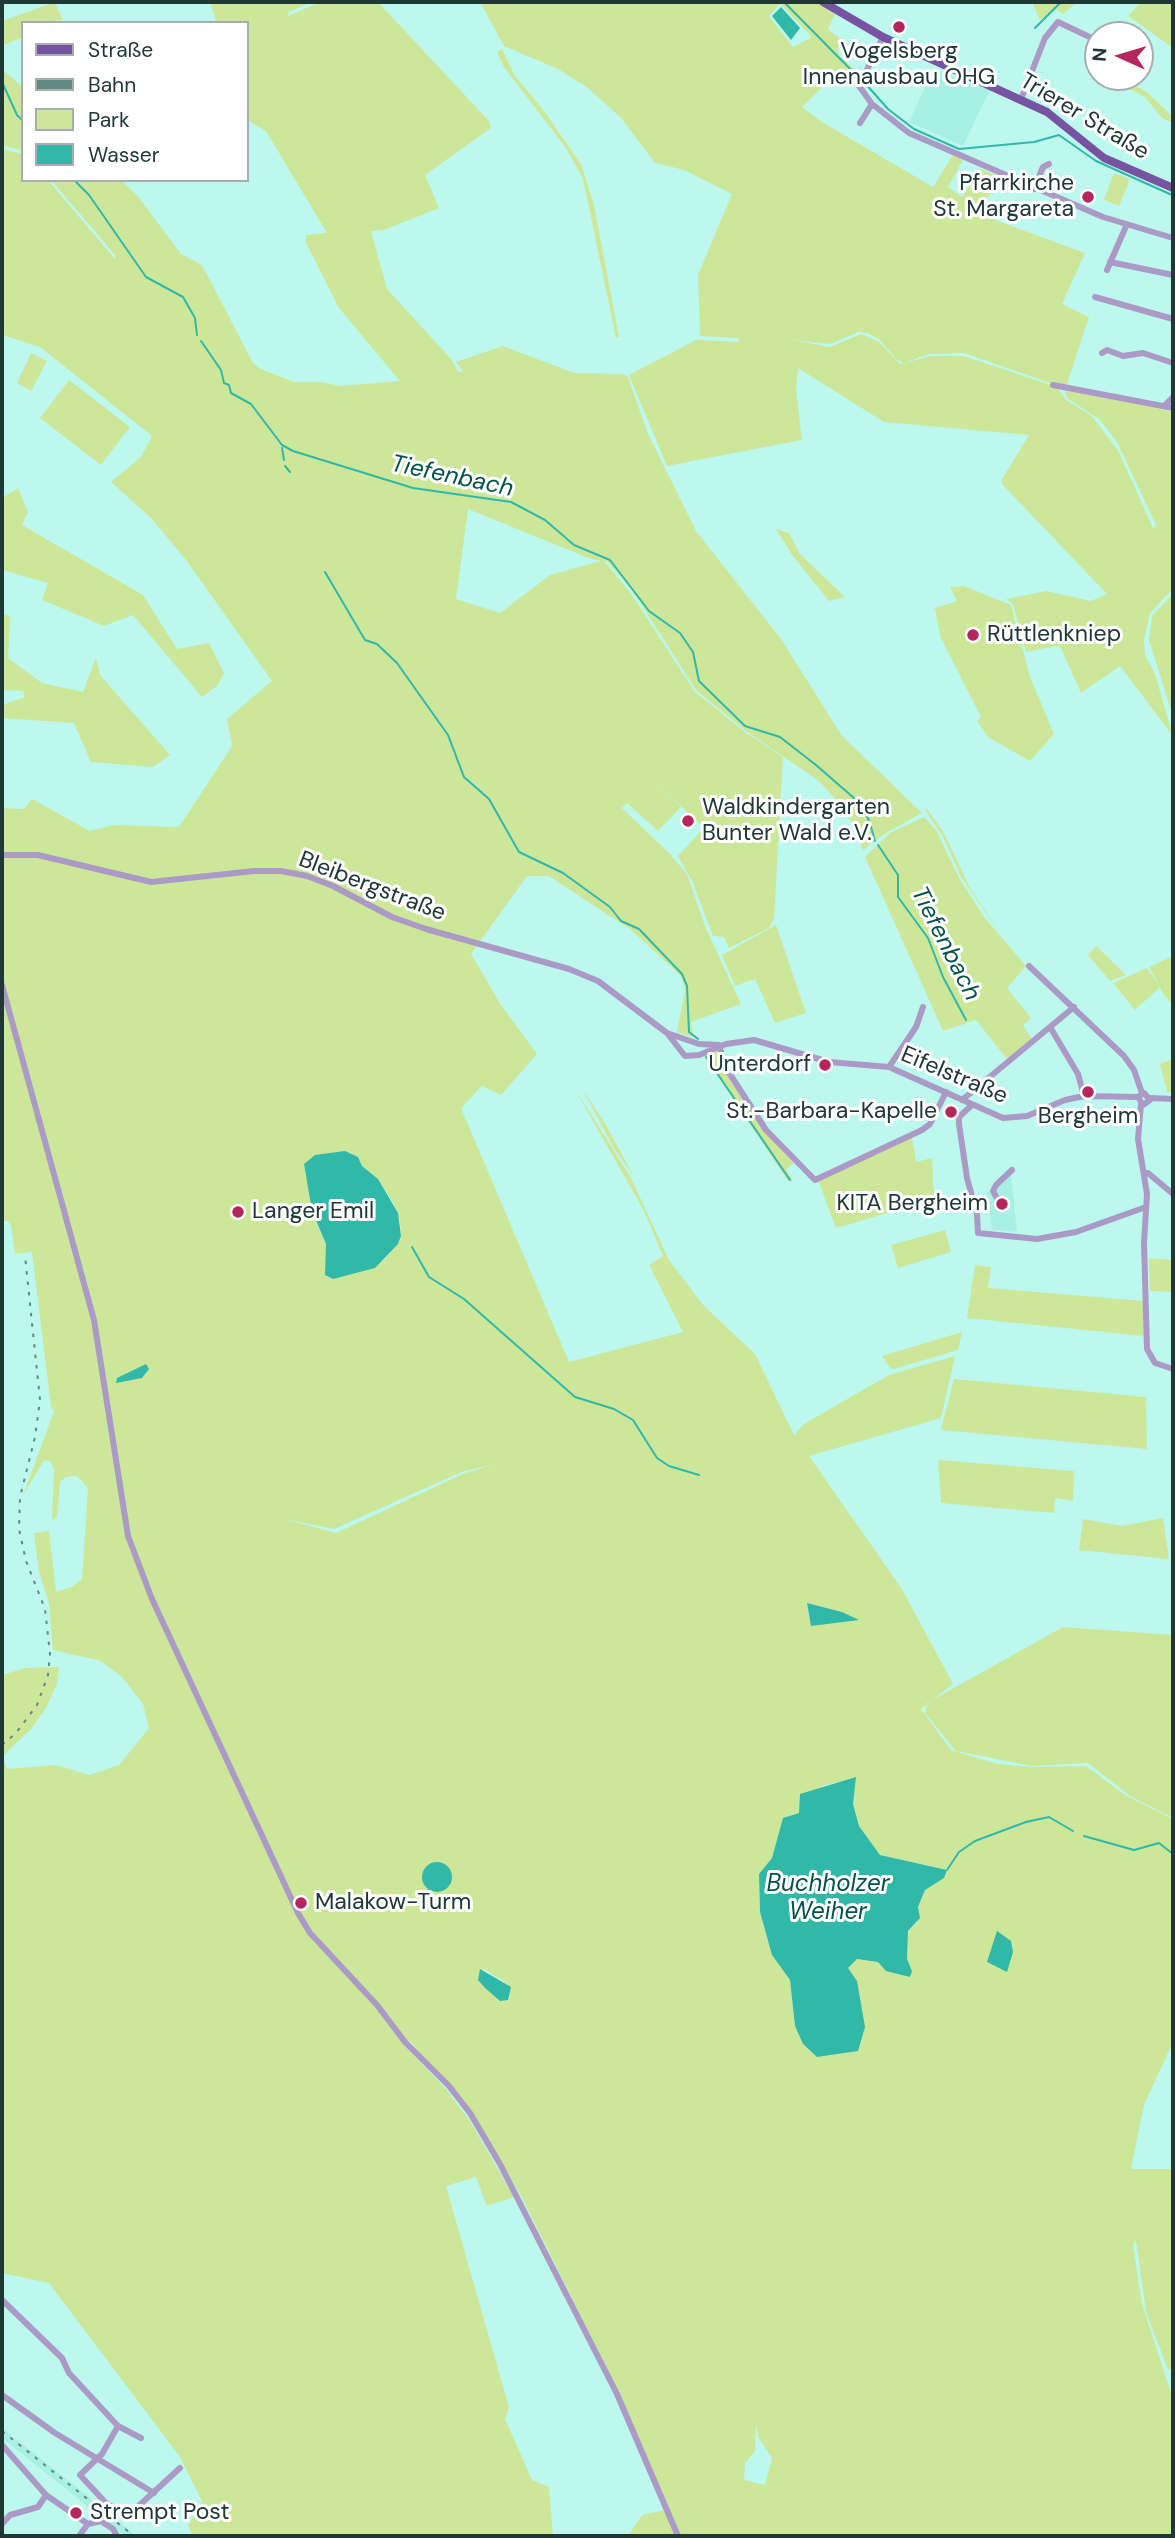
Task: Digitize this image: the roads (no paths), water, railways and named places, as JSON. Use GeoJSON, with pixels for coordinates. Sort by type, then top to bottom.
{"type":"FeatureCollection","features":[{"type":"Feature","properties":{"kind":"main road","name":"Trierer Straße"},"geometry":{"type":"LineString","coordinates":[[823,2],[883,37],[1047,112],[1104,158],[1173,188]]}},
{"type":"Feature","properties":{"kind":"street"},"geometry":{"type":"LineString","coordinates":[[1021,99],[1045,38],[1058,22],[1084,34]]}},
{"type":"Feature","properties":{"kind":"street"},"geometry":{"type":"LineString","coordinates":[[883,37],[860,78],[859,86],[872,104],[909,132],[1034,188],[1127,224],[1173,237]]}},
{"type":"Feature","properties":{"kind":"street"},"geometry":{"type":"LineString","coordinates":[[860,123],[872,104]]}},
{"type":"Feature","properties":{"kind":"street"},"geometry":{"type":"LineString","coordinates":[[1034,188],[1043,167],[1049,164]]}},
{"type":"Feature","properties":{"kind":"street"},"geometry":{"type":"LineString","coordinates":[[1127,224],[1109,266],[1173,275]]}},
{"type":"Feature","properties":{"kind":"street"},"geometry":{"type":"LineString","coordinates":[[1095,297],[1173,319]]}},
{"type":"Feature","properties":{"kind":"street"},"geometry":{"type":"LineString","coordinates":[[1136,347],[1143,353],[1173,363]]}},
{"type":"Feature","properties":{"kind":"street"},"geometry":{"type":"LineString","coordinates":[[1102,352],[1123,356],[1143,353]]}},
{"type":"Feature","properties":{"kind":"street"},"geometry":{"type":"LineString","coordinates":[[1053,385],[1173,408]]}},
{"type":"Feature","properties":{"kind":"street"},"geometry":{"type":"LineString","coordinates":[[1164,406],[1173,397]]}},
{"type":"Feature","properties":{"kind":"street","name":"Bleibergstraße"},"geometry":{"type":"LineString","coordinates":[[2,855],[38,855],[151,882],[254,872],[281,871],[307,876],[333,886],[392,917],[569,969],[598,981],[667,1033],[699,1044],[719,1045]]}},
{"type":"Feature","properties":{"kind":"street"},"geometry":{"type":"LineString","coordinates":[[1029,966],[1129,1063],[1138,1098],[1138,1139],[1144,1174],[1147,1349],[1151,1359],[1163,1367],[1173,1369]]}},
{"type":"Feature","properties":{"kind":"street"},"geometry":{"type":"LineString","coordinates":[[2,985],[94,1320],[128,1536],[152,1599],[290,1898],[310,1933],[377,2005],[405,2042],[449,2086],[500,2164],[617,2394],[678,2536]]}},
{"type":"Feature","properties":{"kind":"street"},"geometry":{"type":"LineString","coordinates":[[889,1067],[916,1027],[923,1007]]}},
{"type":"Feature","properties":{"kind":"street"},"geometry":{"type":"LineString","coordinates":[[962,1100],[1074,1007]]}},
{"type":"Feature","properties":{"kind":"street"},"geometry":{"type":"LineString","coordinates":[[1050,1027],[1078,1074],[1084,1097]]}},
{"type":"Feature","properties":{"kind":"street","name":"Bleibergstraße"},"geometry":{"type":"LineString","coordinates":[[667,1033],[674,1044]]}},
{"type":"Feature","properties":{"kind":"street"},"geometry":{"type":"LineString","coordinates":[[682,1040],[674,1044],[685,1056],[699,1055],[719,1045],[726,1068],[766,1130],[815,1180],[922,1130],[930,1124],[946,1092]]}},
{"type":"Feature","properties":{"kind":"street","name":"Eifelstraße"},"geometry":{"type":"LineString","coordinates":[[719,1045],[754,1041],[818,1060],[889,1067],[988,1113],[1013,1119],[1084,1097],[1138,1098]]}},
{"type":"Feature","properties":{"kind":"street"},"geometry":{"type":"LineString","coordinates":[[699,1044],[702,1050],[699,1055]]}},
{"type":"Feature","properties":{"kind":"street"},"geometry":{"type":"LineString","coordinates":[[1138,1098],[1148,1104],[1150,1098]]}},
{"type":"Feature","properties":{"kind":"street"},"geometry":{"type":"LineString","coordinates":[[1138,1098],[1173,1099]]}},
{"type":"Feature","properties":{"kind":"street"},"geometry":{"type":"LineString","coordinates":[[972,1105],[959,1117],[959,1124],[967,1178],[977,1214],[978,1233],[1037,1239],[1076,1232],[1146,1207]]}},
{"type":"Feature","properties":{"kind":"street"},"geometry":{"type":"LineString","coordinates":[[997,1198],[994,1195],[996,1185],[1012,1170]]}},
{"type":"Feature","properties":{"kind":"street"},"geometry":{"type":"LineString","coordinates":[[1144,1174],[1148,1173],[1173,1194]]}},
{"type":"Feature","properties":{"kind":"street"},"geometry":{"type":"LineString","coordinates":[[2,2300],[62,2358],[69,2373],[118,2426],[141,2438]]}},
{"type":"Feature","properties":{"kind":"street"},"geometry":{"type":"LineString","coordinates":[[2,2395],[55,2433],[153,2493]]}},
{"type":"Feature","properties":{"kind":"street"},"geometry":{"type":"LineString","coordinates":[[118,2426],[80,2477],[118,2511],[132,2512],[180,2468]]}},
{"type":"Feature","properties":{"kind":"street"},"geometry":{"type":"LineString","coordinates":[[2,2445],[46,2495],[88,2524]]}},
{"type":"Feature","properties":{"kind":"street"},"geometry":{"type":"LineString","coordinates":[[2,2524],[10,2515],[38,2507],[46,2495]]}},
{"type":"Feature","properties":{"kind":"street"},"geometry":{"type":"LineString","coordinates":[[79,2536],[88,2524],[101,2521],[113,2529],[117,2536]]}},
{"type":"Feature","properties":{"kind":"water"},"geometry":{"type":"Polygon","coordinates":[[[781,7],[800,28],[791,40],[772,16],[781,7]]]}},
{"type":"Feature","properties":{"kind":"water"},"geometry":{"type":"Polygon","coordinates":[[[345,1151],[358,1157],[362,1166],[378,1179],[398,1213],[401,1236],[398,1244],[375,1268],[333,1279],[325,1275],[326,1244],[312,1211],[304,1164],[315,1155],[345,1151]]]}},
{"type":"Feature","properties":{"kind":"water"},"geometry":{"type":"Polygon","coordinates":[[[146,1364],[149,1369],[142,1378],[116,1383],[117,1378],[146,1364]]]}},
{"type":"Feature","properties":{"kind":"water"},"geometry":{"type":"Polygon","coordinates":[[[807,1603],[842,1612],[859,1620],[811,1626],[807,1603]]]}},
{"type":"Feature","properties":{"kind":"water","name":"Buchholzer Weiher"},"geometry":{"type":"Polygon","coordinates":[[[856,1777],[853,1804],[859,1826],[880,1855],[947,1870],[944,1878],[925,1890],[918,1907],[920,1918],[908,1931],[907,1959],[912,1971],[910,1977],[886,1971],[878,1962],[857,1959],[848,1968],[857,1981],[865,2027],[858,2051],[817,2057],[803,2044],[795,2026],[790,1980],[772,1955],[760,1912],[759,1874],[772,1858],[783,1818],[799,1813],[800,1794],[856,1777]]]}},
{"type":"Feature","properties":{"kind":"water"},"geometry":{"type":"Polygon","coordinates":[[[437,1862],[448,1866],[452,1877],[448,1888],[437,1892],[426,1888],[422,1877],[426,1866],[437,1862]]]}},
{"type":"Feature","properties":{"kind":"water"},"geometry":{"type":"Polygon","coordinates":[[[997,1931],[1011,1941],[1013,1952],[1007,1972],[987,1962],[997,1931]]]}},
{"type":"Feature","properties":{"kind":"water"},"geometry":{"type":"Polygon","coordinates":[[[480,1969],[511,1987],[508,2000],[500,2001],[485,1988],[478,1980],[480,1969]]]}},
{"type":"Feature","properties":{"kind":"waterway"},"geometry":{"type":"LineString","coordinates":[[784,2],[860,79]]}},
{"type":"Feature","properties":{"kind":"waterway"},"geometry":{"type":"LineString","coordinates":[[1035,28],[1061,2]]}},
{"type":"Feature","properties":{"kind":"waterway","name":"Tiefenbach"},"geometry":{"type":"LineString","coordinates":[[2,82],[21,119]]}},
{"type":"Feature","properties":{"kind":"waterway"},"geometry":{"type":"LineString","coordinates":[[864,82],[888,109],[914,129],[959,149],[1034,142],[1059,135],[1096,161],[1172,195]]}},
{"type":"Feature","properties":{"kind":"waterway","name":"Tiefenbach"},"geometry":{"type":"LineString","coordinates":[[76,182],[89,195],[146,277],[183,297],[195,318],[197,335]]}},
{"type":"Feature","properties":{"kind":"waterway","name":"Tiefenbach"},"geometry":{"type":"LineString","coordinates":[[201,341],[221,370],[224,383],[229,385],[231,393],[251,404],[282,445],[293,451],[413,488],[511,502],[545,520],[574,545],[610,560],[649,611],[680,633],[693,652],[699,681],[745,726],[780,737],[816,765],[862,805],[870,823]]}},
{"type":"Feature","properties":{"kind":"waterway"},"geometry":{"type":"LineString","coordinates":[[282,448],[284,460]]}},
{"type":"Feature","properties":{"kind":"waterway"},"geometry":{"type":"LineString","coordinates":[[285,466],[290,472]]}},
{"type":"Feature","properties":{"kind":"waterway"},"geometry":{"type":"LineString","coordinates":[[325,572],[365,640],[377,644],[397,663],[448,735],[464,777],[489,799],[519,852],[563,873],[610,907],[621,921],[639,929],[682,974],[687,986],[689,1032],[698,1039]]}},
{"type":"Feature","properties":{"kind":"waterway","name":"Tiefenbach"},"geometry":{"type":"LineString","coordinates":[[871,827],[875,841]]}},
{"type":"Feature","properties":{"kind":"waterway","name":"Tiefenbach"},"geometry":{"type":"LineString","coordinates":[[878,845],[898,875],[898,897],[928,938],[943,977],[966,1020]]}},
{"type":"Feature","properties":{"kind":"waterway"},"geometry":{"type":"LineString","coordinates":[[706,1057],[790,1180]]}},
{"type":"Feature","properties":{"kind":"waterway"},"geometry":{"type":"LineString","coordinates":[[412,1247],[429,1277],[464,1299],[575,1397],[614,1409],[633,1420],[657,1458],[669,1466],[699,1475]]}},
{"type":"Feature","properties":{"kind":"waterway"},"geometry":{"type":"LineString","coordinates":[[947,1870],[959,1852],[975,1841],[1026,1822],[1049,1817],[1073,1831]]}},
{"type":"Feature","properties":{"kind":"waterway"},"geometry":{"type":"LineString","coordinates":[[1084,1836],[1134,1850],[1159,1843],[1173,1854]]}},
{"type":"Feature","properties":{"kind":"railway"},"geometry":{"type":"LineString","coordinates":[[2,1745],[16,1733],[37,1705],[48,1675],[50,1654],[45,1609],[26,1561],[19,1529],[20,1497],[35,1437],[40,1400],[25,1256]]}},
{"type":"Feature","properties":{"kind":"railway"},"geometry":{"type":"LineString","coordinates":[[2,2431],[134,2536]]}},
{"type":"Feature","properties":{"kind":"place","name":"Vogelsberg Innenausbau OHG"},"geometry":{"type":"Point","coordinates":[899,27]}},
{"type":"Feature","properties":{"kind":"place","name":"Pfarrkirche St. Margareta"},"geometry":{"type":"Point","coordinates":[1088,197]}},
{"type":"Feature","properties":{"kind":"place","name":"Rüttlenkniep"},"geometry":{"type":"Point","coordinates":[973,635]}},
{"type":"Feature","properties":{"kind":"place","name":"Waldkindergarten Bunter Wald e.V."},"geometry":{"type":"Point","coordinates":[688,821]}},
{"type":"Feature","properties":{"kind":"place","name":"Unterdorf"},"geometry":{"type":"Point","coordinates":[825,1065]}},
{"type":"Feature","properties":{"kind":"place","name":"Bergheim"},"geometry":{"type":"Point","coordinates":[1088,1092]}},
{"type":"Feature","properties":{"kind":"place","name":"St.-Barbara-Kapelle"},"geometry":{"type":"Point","coordinates":[951,1112]}},
{"type":"Feature","properties":{"kind":"place","name":"KITA Bergheim"},"geometry":{"type":"Point","coordinates":[1002,1204]}},
{"type":"Feature","properties":{"kind":"place","name":"Langer Emil"},"geometry":{"type":"Point","coordinates":[238,1212]}},
{"type":"Feature","properties":{"kind":"place","name":"Malakow-Turm"},"geometry":{"type":"Point","coordinates":[301,1903]}},
{"type":"Feature","properties":{"kind":"place","name":"Strempt Post"},"geometry":{"type":"Point","coordinates":[76,2513]}}]}
